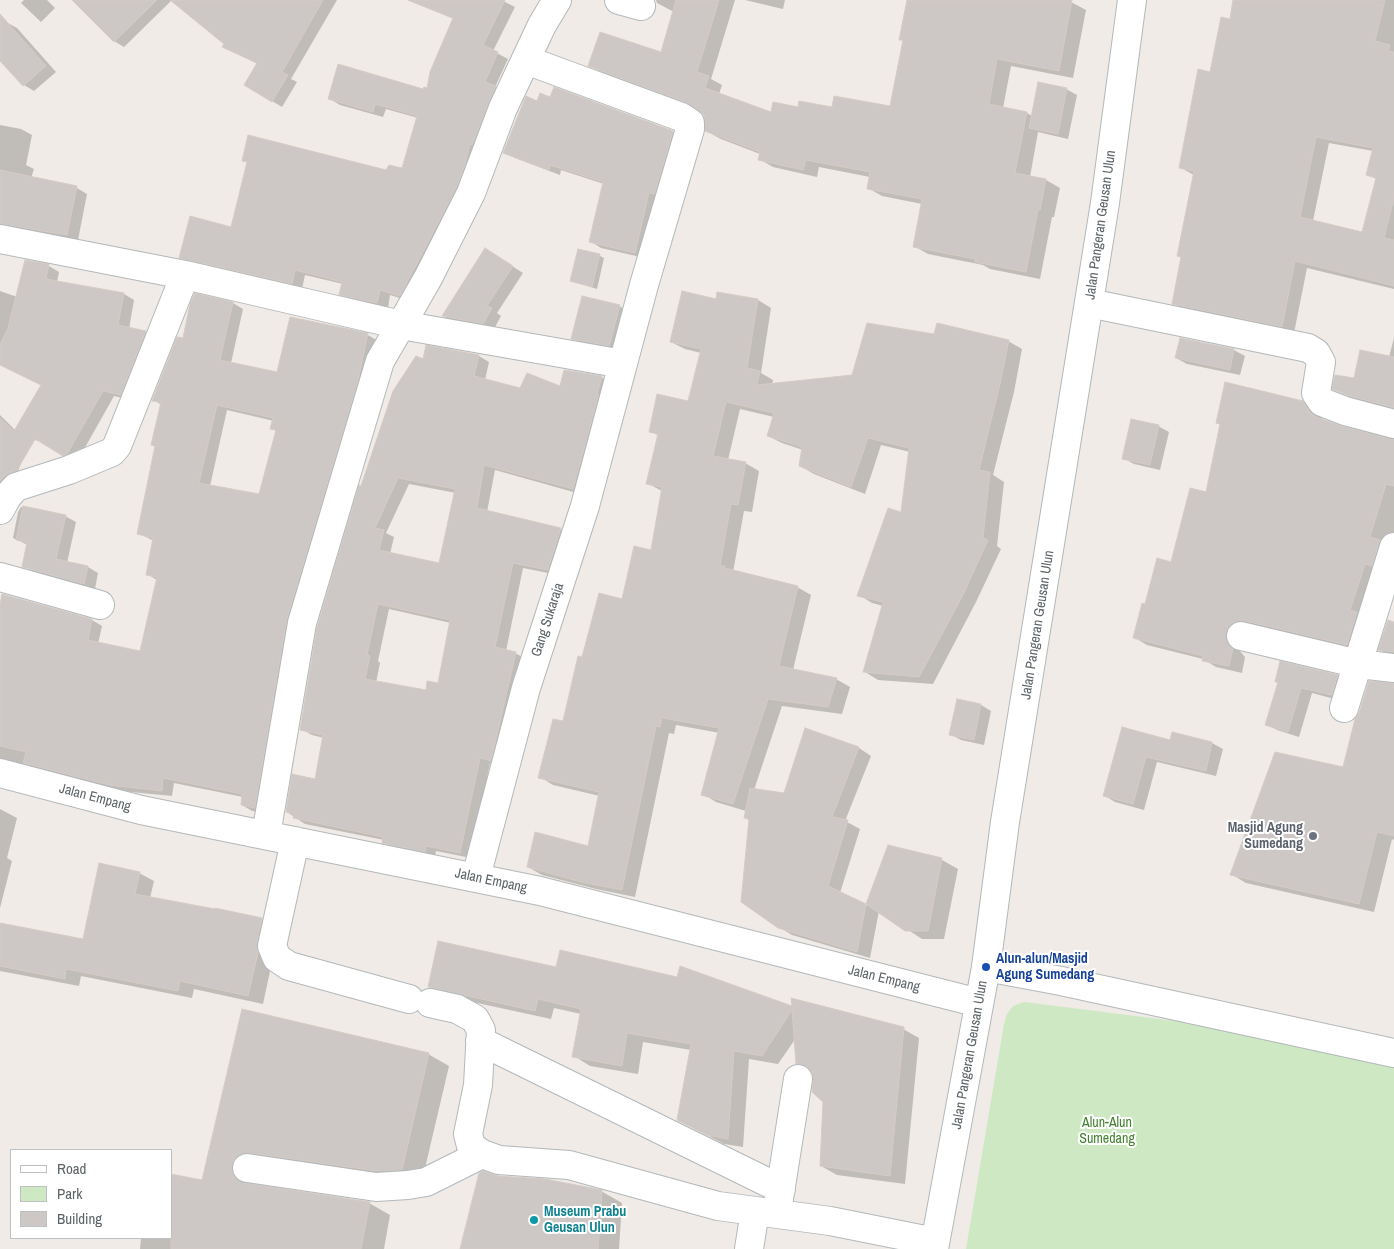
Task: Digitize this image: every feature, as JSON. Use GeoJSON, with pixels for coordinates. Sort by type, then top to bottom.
{"type":"FeatureCollection","features":[{"type":"Feature","properties":{"kind":"street"},"geometry":{"type":"LineString","coordinates":[[266,835],[302,623],[380,361],[428,278],[471,193],[504,108],[556,0]]}},
{"type":"Feature","properties":{"kind":"street","name":"Jalan Pangeran Geusan Ulun"},"geometry":{"type":"LineString","coordinates":[[935,1246],[986,967],[1005,822],[1106,193],[1132,0]]}},
{"type":"Feature","properties":{"kind":"street","name":"Gang Sukaraja"},"geometry":{"type":"LineString","coordinates":[[476,877],[526,688],[585,506],[644,285],[689,135],[690,123],[681,117],[526,60]]}},
{"type":"Feature","properties":{"kind":"street"},"geometry":{"type":"LineString","coordinates":[[0,239],[186,275],[401,325],[623,364]]}},
{"type":"Feature","properties":{"kind":"street"},"geometry":{"type":"LineString","coordinates":[[0,510],[7,497],[16,487],[70,470],[112,452],[117,446],[186,275]]}},
{"type":"Feature","properties":{"kind":"street"},"geometry":{"type":"LineString","coordinates":[[1089,303],[1308,348],[1316,353],[1321,362],[1316,394],[1322,402],[1345,411],[1394,424]]}},
{"type":"Feature","properties":{"kind":"street"},"geometry":{"type":"LineString","coordinates":[[1344,708],[1394,547]]}},
{"type":"Feature","properties":{"kind":"street"},"geometry":{"type":"LineString","coordinates":[[0,576],[100,605]]}},
{"type":"Feature","properties":{"kind":"street"},"geometry":{"type":"LineString","coordinates":[[1241,636],[1359,664],[1394,668]]}},
{"type":"Feature","properties":{"kind":"street","name":"Jalan Empang"},"geometry":{"type":"LineString","coordinates":[[0,773],[141,810],[540,891],[979,1003]]}},
{"type":"Feature","properties":{"kind":"street"},"geometry":{"type":"LineString","coordinates":[[295,841],[272,946],[278,958],[289,966],[457,1009],[475,1019],[481,1030],[478,1085],[468,1134],[470,1146],[482,1154],[499,1160],[569,1165],[718,1206],[771,1204]]}},
{"type":"Feature","properties":{"kind":"street"},"geometry":{"type":"LineString","coordinates":[[986,967],[1061,981],[1394,1054]]}},
{"type":"Feature","properties":{"kind":"street"},"geometry":{"type":"LineString","coordinates":[[480,1041],[771,1204],[830,1221],[935,1246]]}},
{"type":"Feature","properties":{"kind":"street"},"geometry":{"type":"LineString","coordinates":[[749,1249],[771,1204],[798,1079]]}},
{"type":"Feature","properties":{"kind":"street"},"geometry":{"type":"LineString","coordinates":[[247,1168],[376,1187],[426,1182],[482,1154]]}},
{"type":"Feature","properties":{"kind":"green space","name":"Alun-Alun Sumedang"},"geometry":{"type":"Polygon","coordinates":[[[1024,1002],[1271,1033],[1394,1059],[1394,1249],[966,1249],[1004,1024],[1007,1014],[1013,1006],[1024,1002]]]}},
{"type":"Feature","properties":{"kind":"building"},"geometry":{"type":"Polygon","coordinates":[[[72,0],[157,0],[114,42],[72,0]]]}},
{"type":"Feature","properties":{"kind":"building"},"geometry":{"type":"Polygon","coordinates":[[[170,0],[323,0],[282,72],[288,75],[272,102],[244,85],[257,63],[222,47],[224,44],[170,0]]]}},
{"type":"Feature","properties":{"kind":"building"},"geometry":{"type":"Polygon","coordinates":[[[410,0],[505,0],[483,45],[498,52],[485,82],[496,86],[472,145],[470,144],[457,187],[400,296],[380,290],[377,303],[339,295],[342,282],[295,270],[292,284],[179,258],[190,216],[231,227],[247,162],[242,161],[248,135],[386,170],[389,165],[402,168],[417,116],[375,104],[373,112],[328,99],[338,64],[423,89],[424,87],[427,88],[430,72],[453,18],[410,0]]]}},
{"type":"Feature","properties":{"kind":"building"},"geometry":{"type":"Polygon","coordinates":[[[676,0],[719,0],[697,72],[709,76],[705,88],[771,112],[773,102],[798,107],[799,101],[832,107],[834,96],[890,106],[903,40],[899,40],[907,0],[1072,0],[1059,71],[997,59],[989,104],[1027,112],[1015,173],[1046,179],[1026,272],[975,262],[975,259],[913,247],[922,199],[867,189],[870,172],[806,160],[803,170],[758,160],[760,152],[705,131],[704,115],[689,104],[588,66],[600,32],[661,52],[676,0]]]}},
{"type":"Feature","properties":{"kind":"building"},"geometry":{"type":"Polygon","coordinates":[[[1233,0],[1385,0],[1375,41],[1390,45],[1388,51],[1394,52],[1394,198],[1384,238],[1394,240],[1394,286],[1295,261],[1282,327],[1172,304],[1181,257],[1177,256],[1194,171],[1179,168],[1198,69],[1210,72],[1221,17],[1230,19],[1233,0]],[[1316,137],[1300,217],[1362,232],[1376,178],[1366,175],[1373,148],[1316,137]]]}},
{"type":"Feature","properties":{"kind":"building"},"geometry":{"type":"Polygon","coordinates":[[[0,14],[46,66],[23,86],[0,61],[0,14]]]}},
{"type":"Feature","properties":{"kind":"building"},"geometry":{"type":"Polygon","coordinates":[[[1038,82],[1067,88],[1058,134],[1029,128],[1038,82]]]}},
{"type":"Feature","properties":{"kind":"building"},"geometry":{"type":"Polygon","coordinates":[[[554,87],[673,131],[655,194],[649,193],[635,253],[589,242],[603,182],[550,165],[549,170],[503,153],[526,96],[537,101],[540,93],[550,97],[554,87]]]}},
{"type":"Feature","properties":{"kind":"building"},"geometry":{"type":"Polygon","coordinates":[[[0,170],[77,186],[67,235],[0,224],[0,170]]]}},
{"type":"Feature","properties":{"kind":"building"},"geometry":{"type":"Polygon","coordinates":[[[485,248],[513,266],[487,306],[492,308],[483,324],[442,316],[485,248]]]}},
{"type":"Feature","properties":{"kind":"building"},"geometry":{"type":"Polygon","coordinates":[[[578,249],[600,254],[592,287],[570,281],[578,249]]]}},
{"type":"Feature","properties":{"kind":"building"},"geometry":{"type":"Polygon","coordinates":[[[25,260],[49,264],[46,279],[124,293],[118,325],[146,331],[121,395],[103,391],[67,454],[63,456],[37,440],[37,436],[17,470],[0,481],[0,418],[14,431],[41,385],[0,365],[0,345],[8,328],[25,260]]]}},
{"type":"Feature","properties":{"kind":"building"},"geometry":{"type":"Polygon","coordinates":[[[682,291],[716,299],[717,292],[758,299],[747,368],[760,371],[757,385],[852,375],[867,323],[934,334],[937,323],[1009,340],[979,470],[990,472],[983,538],[988,540],[963,595],[919,677],[863,672],[883,602],[857,596],[888,508],[901,512],[909,448],[868,438],[851,487],[799,466],[802,447],[767,436],[774,413],[726,402],[713,456],[746,462],[738,505],[731,504],[720,566],[798,586],[779,666],[837,678],[828,707],[768,699],[733,804],[701,795],[719,728],[662,718],[660,727],[656,726],[622,890],[581,882],[527,867],[535,832],[588,846],[599,792],[538,778],[553,719],[563,721],[578,656],[582,657],[599,593],[622,599],[634,546],[651,550],[662,487],[646,484],[658,434],[649,432],[657,394],[688,401],[701,349],[670,342],[682,291]]]}},
{"type":"Feature","properties":{"kind":"building"},"geometry":{"type":"Polygon","coordinates":[[[195,293],[233,302],[220,360],[277,372],[290,317],[368,333],[357,385],[287,619],[255,808],[241,805],[242,794],[163,778],[162,791],[109,785],[23,763],[26,752],[0,746],[0,605],[2,594],[92,619],[88,640],[140,651],[157,577],[146,575],[153,538],[137,534],[155,446],[151,445],[161,402],[152,401],[177,337],[183,338],[190,304],[195,293]],[[217,405],[199,483],[259,494],[276,430],[270,429],[273,418],[217,405]]]}},
{"type":"Feature","properties":{"kind":"building"},"geometry":{"type":"Polygon","coordinates":[[[582,296],[620,305],[609,346],[571,339],[582,296]]]}},
{"type":"Feature","properties":{"kind":"building"},"geometry":{"type":"Polygon","coordinates":[[[1180,338],[1234,349],[1230,370],[1175,358],[1180,338]]]}},
{"type":"Feature","properties":{"kind":"building"},"geometry":{"type":"Polygon","coordinates":[[[426,345],[479,355],[474,376],[520,388],[527,373],[560,386],[564,370],[602,376],[597,394],[599,395],[573,489],[484,465],[477,508],[561,528],[548,570],[513,563],[495,647],[516,652],[491,761],[480,758],[460,853],[426,846],[425,852],[382,843],[383,837],[293,818],[294,814],[286,812],[292,774],[315,779],[323,735],[300,730],[317,627],[359,485],[361,486],[393,391],[416,356],[423,359],[426,345]],[[398,478],[375,528],[384,530],[379,550],[439,563],[455,489],[398,478]],[[378,604],[367,655],[370,656],[365,679],[426,690],[427,681],[438,683],[450,620],[378,604]]]}},
{"type":"Feature","properties":{"kind":"building"},"geometry":{"type":"Polygon","coordinates":[[[1360,350],[1394,357],[1394,408],[1332,389],[1335,375],[1354,378],[1360,350]]]}},
{"type":"Feature","properties":{"kind":"building"},"geometry":{"type":"Polygon","coordinates":[[[1225,382],[1303,401],[1309,411],[1316,417],[1341,426],[1394,439],[1394,486],[1386,484],[1370,537],[1380,540],[1372,566],[1365,564],[1350,610],[1357,612],[1347,645],[1245,621],[1237,621],[1230,625],[1226,633],[1226,641],[1233,649],[1229,666],[1202,661],[1203,656],[1133,638],[1142,603],[1145,604],[1157,558],[1171,562],[1190,488],[1206,492],[1220,424],[1216,423],[1225,382]]]}},
{"type":"Feature","properties":{"kind":"building"},"geometry":{"type":"Polygon","coordinates":[[[1131,419],[1159,425],[1150,465],[1122,459],[1131,419]]]}},
{"type":"Feature","properties":{"kind":"building"},"geometry":{"type":"Polygon","coordinates":[[[23,506],[66,515],[56,559],[88,566],[84,584],[22,567],[27,542],[16,540],[23,506]]]}},
{"type":"Feature","properties":{"kind":"building"},"geometry":{"type":"Polygon","coordinates":[[[1388,620],[1394,622],[1394,652],[1378,650],[1388,620]]]}},
{"type":"Feature","properties":{"kind":"building"},"geometry":{"type":"Polygon","coordinates":[[[1280,661],[1338,675],[1332,695],[1301,688],[1288,732],[1265,725],[1278,682],[1275,682],[1280,661]]]}},
{"type":"Feature","properties":{"kind":"building"},"geometry":{"type":"Polygon","coordinates":[[[1369,681],[1394,683],[1394,836],[1377,832],[1359,904],[1230,875],[1275,752],[1343,767],[1355,719],[1359,713],[1369,681]]]}},
{"type":"Feature","properties":{"kind":"building"},"geometry":{"type":"Polygon","coordinates":[[[957,699],[981,704],[974,740],[949,735],[957,699]]]}},
{"type":"Feature","properties":{"kind":"building"},"geometry":{"type":"Polygon","coordinates":[[[1122,727],[1170,740],[1172,732],[1212,742],[1206,771],[1146,757],[1133,804],[1103,796],[1122,727]]]}},
{"type":"Feature","properties":{"kind":"building"},"geometry":{"type":"Polygon","coordinates":[[[805,728],[859,747],[832,817],[848,820],[828,886],[866,904],[857,952],[778,928],[741,902],[749,819],[744,818],[750,788],[784,793],[805,728]]]}},
{"type":"Feature","properties":{"kind":"building"},"geometry":{"type":"Polygon","coordinates":[[[888,845],[942,858],[928,931],[905,931],[866,904],[888,845]]]}},
{"type":"Feature","properties":{"kind":"building"},"geometry":{"type":"Polygon","coordinates":[[[99,863],[140,872],[135,894],[262,918],[257,943],[258,953],[248,996],[180,981],[178,991],[66,969],[65,979],[0,966],[0,923],[83,939],[99,863]]]}},
{"type":"Feature","properties":{"kind":"building"},"geometry":{"type":"Polygon","coordinates":[[[438,941],[556,967],[560,950],[677,977],[680,966],[792,1006],[791,998],[904,1027],[890,1176],[820,1166],[823,1102],[812,1092],[812,1073],[807,1067],[796,1064],[792,1010],[762,1056],[734,1051],[728,1139],[707,1135],[677,1120],[691,1044],[627,1033],[622,1066],[572,1057],[581,1009],[538,999],[535,1011],[428,987],[438,941]]]}},
{"type":"Feature","properties":{"kind":"building"},"geometry":{"type":"Polygon","coordinates":[[[242,1009],[429,1053],[402,1170],[377,1171],[249,1153],[241,1154],[235,1158],[232,1165],[233,1174],[238,1180],[245,1183],[370,1202],[361,1249],[171,1249],[172,1174],[202,1180],[242,1009]]]}},
{"type":"Feature","properties":{"kind":"building","name":"Museum Prabu Geusan Ulun"},"geometry":{"type":"Polygon","coordinates":[[[483,1171],[498,1176],[545,1179],[602,1190],[598,1249],[460,1249],[479,1173],[483,1171]]]}},
{"type":"Feature","properties":{"kind":"place","name":"Masjid Agung Sumedang"},"geometry":{"type":"Point","coordinates":[1313,836]}},
{"type":"Feature","properties":{"kind":"place","name":"Alun-alun/Masjid Agung Sumedang"},"geometry":{"type":"Point","coordinates":[986,967]}},
{"type":"Feature","properties":{"kind":"place","name":"Museum Prabu Geusan Ulun"},"geometry":{"type":"Point","coordinates":[534,1220]}}]}
